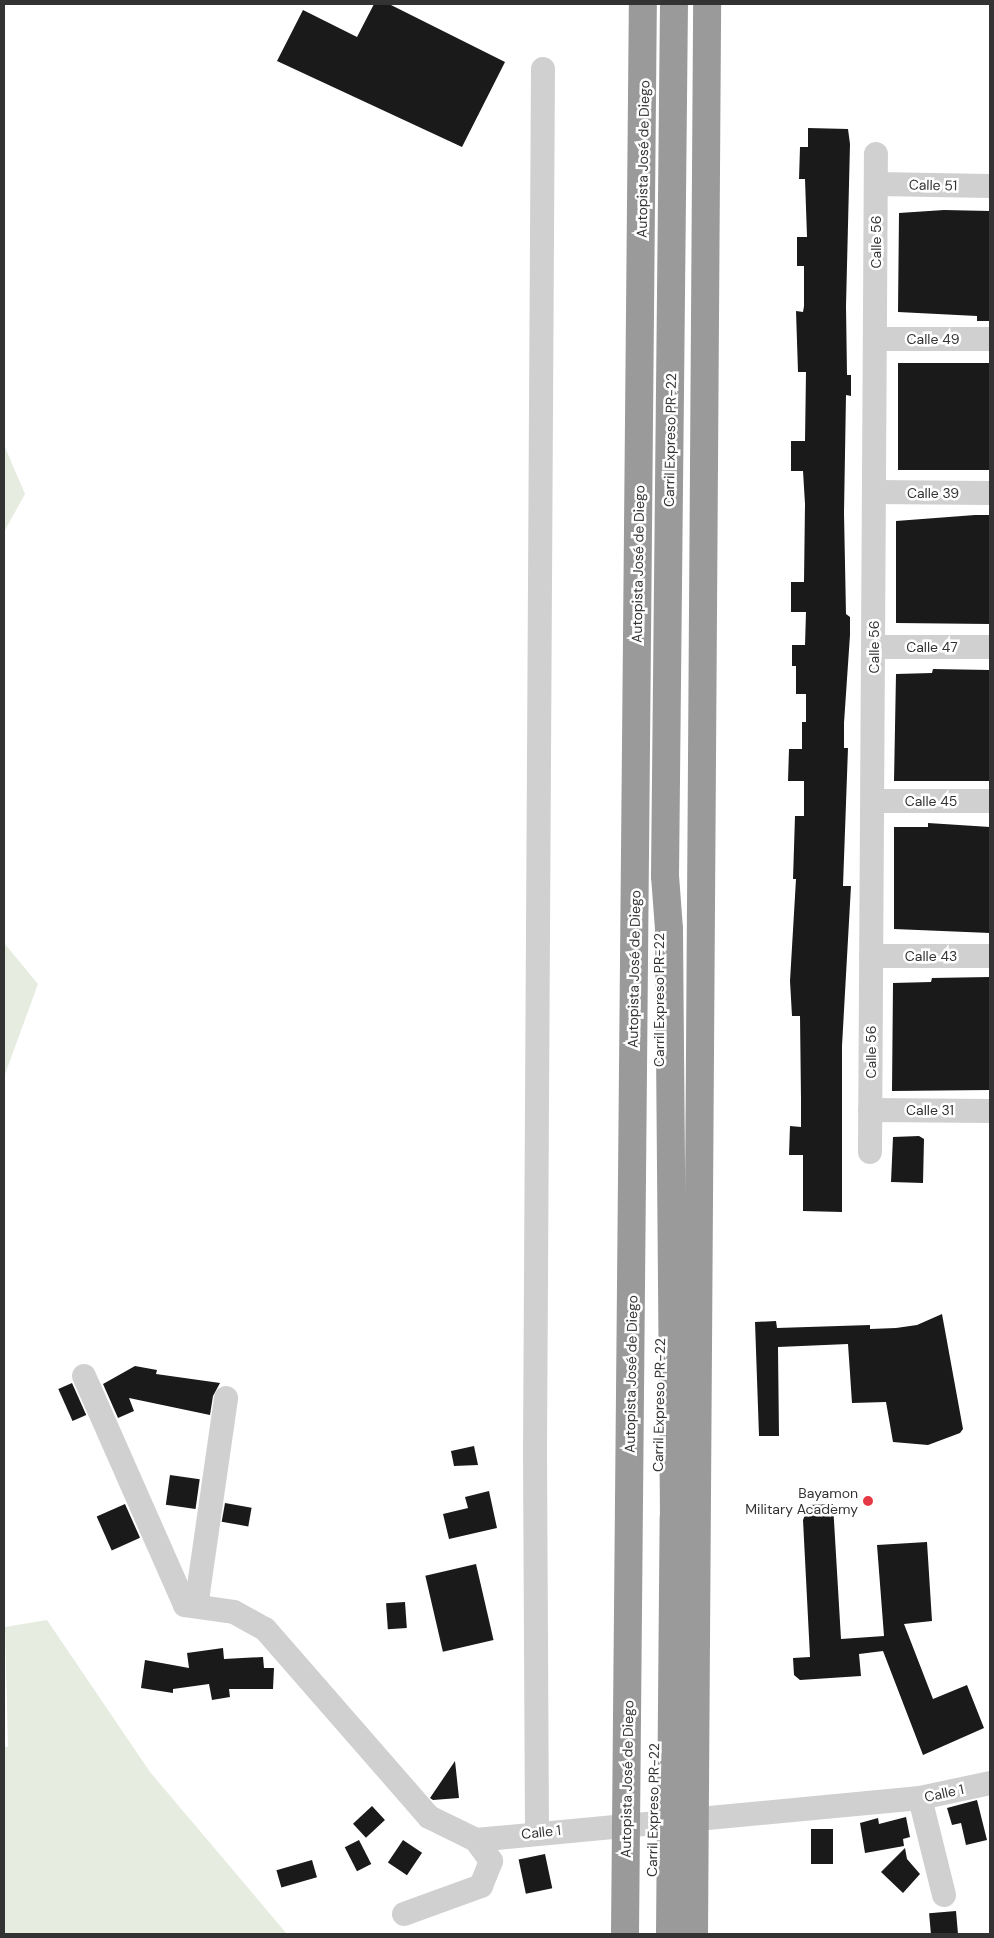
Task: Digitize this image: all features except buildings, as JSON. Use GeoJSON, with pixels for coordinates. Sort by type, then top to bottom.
{"type":"FeatureCollection","features":[{"type":"Feature","properties":{"kind":"highway","name":"Autopista José de Diego"},"geometry":{"type":"LineString","coordinates":[[625,1934],[643,4]]}},
{"type":"Feature","properties":{"kind":"highway","name":"Carril Expreso PR-22"},"geometry":{"type":"LineString","coordinates":[[670,1934],[674,1517],[669,929],[665,876],[674,4]]}},
{"type":"Feature","properties":{"kind":"highway"},"geometry":{"type":"LineString","coordinates":[[694,1934],[708,4]]}},
{"type":"Feature","properties":{"kind":"highway","name":"Carril Expreso PR-22"},"geometry":{"type":"LineString","coordinates":[[652,1934],[660,1358],[658,930],[665,876]]}},
{"type":"Feature","properties":{"kind":"street"},"geometry":{"type":"LineString","coordinates":[[537,1833],[535,1442],[543,69]]}},
{"type":"Feature","properties":{"kind":"street","name":"Calle 56"},"geometry":{"type":"LineString","coordinates":[[870,1152],[876,154]]}},
{"type":"Feature","properties":{"kind":"street","name":"Calle 51"},"geometry":{"type":"LineString","coordinates":[[877,184],[990,186]]}},
{"type":"Feature","properties":{"kind":"street","name":"Calle 49"},"geometry":{"type":"LineString","coordinates":[[876,339],[990,339]]}},
{"type":"Feature","properties":{"kind":"street","name":"Calle 39"},"geometry":{"type":"LineString","coordinates":[[875,492],[990,493]]}},
{"type":"Feature","properties":{"kind":"street","name":"Calle 47"},"geometry":{"type":"LineString","coordinates":[[874,646],[990,647]]}},
{"type":"Feature","properties":{"kind":"street","name":"Calle 45"},"geometry":{"type":"LineString","coordinates":[[873,801],[990,801]]}},
{"type":"Feature","properties":{"kind":"street","name":"Calle 43"},"geometry":{"type":"LineString","coordinates":[[872,956],[990,956]]}},
{"type":"Feature","properties":{"kind":"street","name":"Calle 31"},"geometry":{"type":"LineString","coordinates":[[870,1110],[990,1110]]}},
{"type":"Feature","properties":{"kind":"street"},"geometry":{"type":"LineString","coordinates":[[84,1376],[185,1605]]}},
{"type":"Feature","properties":{"kind":"street"},"geometry":{"type":"LineString","coordinates":[[185,1605],[198,1593],[226,1398]]}},
{"type":"Feature","properties":{"kind":"street"},"geometry":{"type":"LineString","coordinates":[[185,1605],[234,1612],[265,1629],[430,1817],[476,1840],[491,1861],[481,1886],[404,1914]]}},
{"type":"Feature","properties":{"kind":"street","name":"Calle 1"},"geometry":{"type":"LineString","coordinates":[[476,1840],[564,1830],[761,1815],[920,1798],[990,1783]]}},
{"type":"Feature","properties":{"kind":"street"},"geometry":{"type":"LineString","coordinates":[[920,1798],[944,1895]]}},
{"type":"Feature","properties":{"kind":"shaded area"},"geometry":{"type":"Polygon","coordinates":[[[4,445],[25,494],[4,532],[4,445]]]}},
{"type":"Feature","properties":{"kind":"shaded area"},"geometry":{"type":"Polygon","coordinates":[[[4,943],[38,984],[4,1077],[4,943]]]}},
{"type":"Feature","properties":{"kind":"shaded area"},"geometry":{"type":"Polygon","coordinates":[[[47,1620],[150,1772],[287,1934],[4,1934],[4,1746],[8,1747],[5,1627],[47,1620]]]}},
{"type":"Feature","properties":{"kind":"place","name":"Bayamon Military Academy"},"geometry":{"type":"Point","coordinates":[868,1501]}}]}
